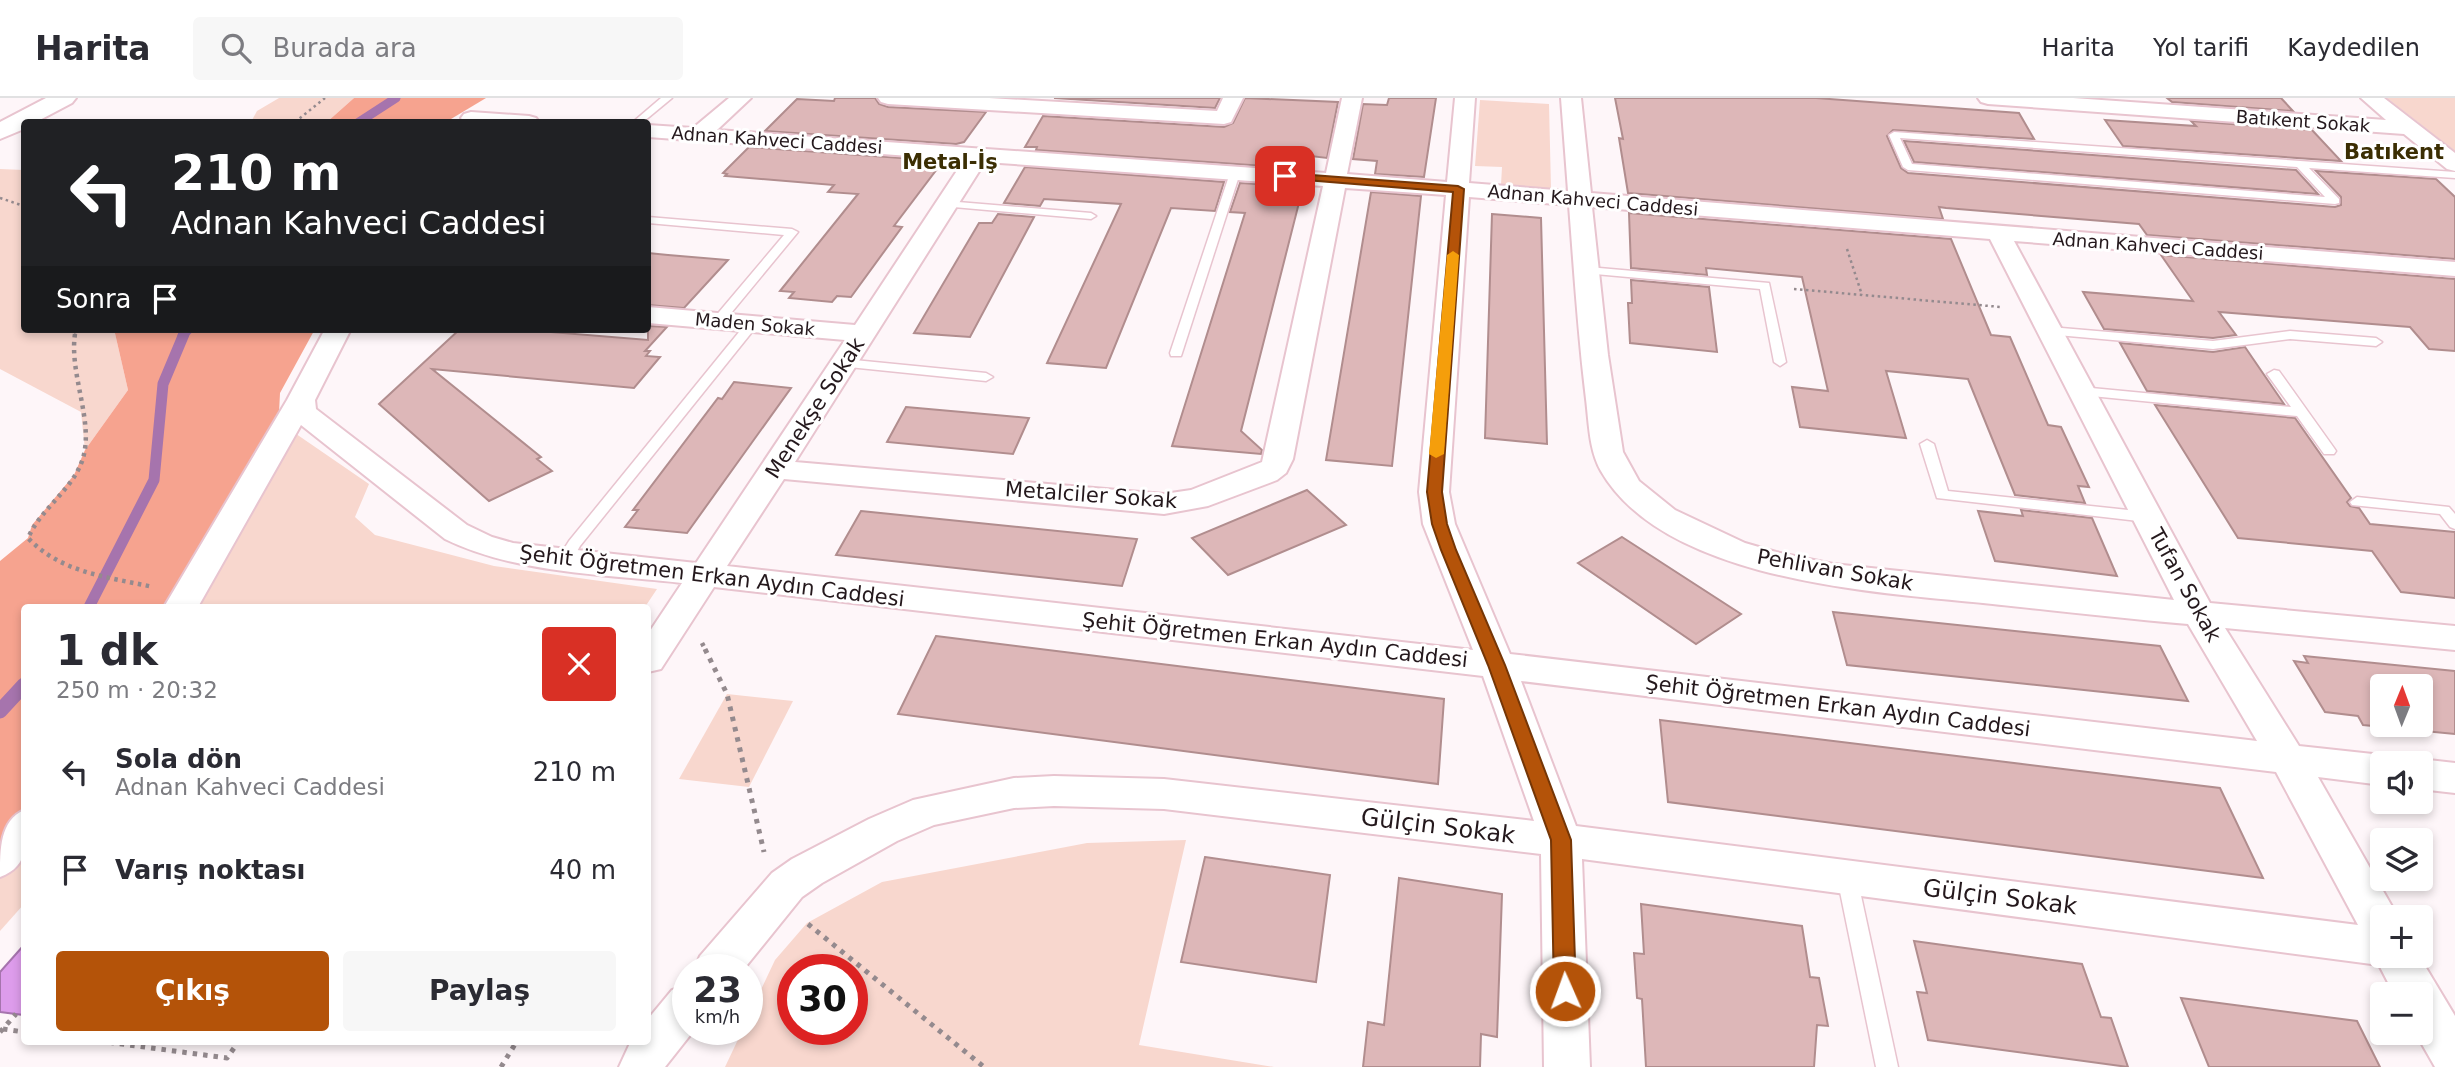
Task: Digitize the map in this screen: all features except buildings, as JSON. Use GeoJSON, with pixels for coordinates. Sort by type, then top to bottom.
{"type":"FeatureCollection","features":[{"type":"Feature","properties":{"kind":"street"},"geometry":{"type":"LineString","coordinates":[[22,119],[64,98]]}},
{"type":"Feature","properties":{"kind":"street"},"geometry":{"type":"LineString","coordinates":[[470,119],[505,98]]}},
{"type":"Feature","properties":{"kind":"street"},"geometry":{"type":"LineString","coordinates":[[699,134],[741,98]]}},
{"type":"Feature","properties":{"kind":"street"},"geometry":{"type":"LineString","coordinates":[[888,98],[1224,118],[1233,98]]}},
{"type":"Feature","properties":{"kind":"street","name":"Metalciler Sokak"},"geometry":{"type":"LineString","coordinates":[[775,469],[1164,504],[1197,499],[1266,473],[1275,467],[1279,459],[1352,98]]}},
{"type":"Feature","properties":{"kind":"street"},"geometry":{"type":"LineString","coordinates":[[1465,98],[1434,492],[1444,537],[1497,665],[1561,840],[1567,1067]]}},
{"type":"Feature","properties":{"kind":"street","name":"Pehlivan Sokak"},"geometry":{"type":"LineString","coordinates":[[1572,98],[1583,200],[1594,356],[1607,447],[1614,468],[1625,487],[1654,510],[1739,553],[1777,564],[1854,578],[2199,615],[2455,638]]}},
{"type":"Feature","properties":{"kind":"street","name":"Batıkent Sokak"},"geometry":{"type":"LineString","coordinates":[[1988,98],[2409,128]]}},
{"type":"Feature","properties":{"kind":"street"},"geometry":{"type":"LineString","coordinates":[[2371,98],[2455,164]]}},
{"type":"Feature","properties":{"kind":"street"},"geometry":{"type":"LineString","coordinates":[[2,129],[21,120]]}},
{"type":"Feature","properties":{"kind":"street","name":"Adnan Kahveci Caddesi"},"geometry":{"type":"LineString","coordinates":[[651,131],[1458,189],[2455,270]]}},
{"type":"Feature","properties":{"kind":"street","name":"Menekşe Sokak"},"geometry":{"type":"LineString","coordinates":[[651,655],[979,154]]}},
{"type":"Feature","properties":{"kind":"street","name":"Tufan Sokak"},"geometry":{"type":"LineString","coordinates":[[1999,234],[2199,615],[2290,761],[2370,907]]}},
{"type":"Feature","properties":{"kind":"street","name":"Maden Sokak"},"geometry":{"type":"LineString","coordinates":[[651,315],[863,334]]}},
{"type":"Feature","properties":{"kind":"street"},"geometry":{"type":"LineString","coordinates":[[185,601],[301,400],[336,333]]}},
{"type":"Feature","properties":{"kind":"street","name":"Şehit Öğretmen Erkan Aydın Caddesi"},"geometry":{"type":"LineString","coordinates":[[301,400],[302,412],[456,531],[481,544],[512,553],[565,560],[693,589],[1497,665],[2370,769]]}},
{"type":"Feature","properties":{"kind":"street"},"geometry":{"type":"LineString","coordinates":[[2433,776],[2455,778]]}},
{"type":"Feature","properties":{"kind":"street","name":"Gülçin Sokak"},"geometry":{"type":"LineString","coordinates":[[729,954],[775,897],[807,871],[894,825],[927,811],[1014,793],[1103,791],[1164,794],[1561,840],[2370,945]]}},
{"type":"Feature","properties":{"kind":"street"},"geometry":{"type":"LineString","coordinates":[[0,860],[21,830]]}},
{"type":"Feature","properties":{"kind":"street"},"geometry":{"type":"LineString","coordinates":[[2433,1020],[2455,1059]]}},
{"type":"Feature","properties":{"kind":"street"},"geometry":{"type":"LineString","coordinates":[[646,1053],[672,1023]]}},
{"type":"Feature","properties":{"kind":"lane"},"geometry":{"type":"LineString","coordinates":[[642,119],[667,98]]}},
{"type":"Feature","properties":{"kind":"lane"},"geometry":{"type":"LineString","coordinates":[[2300,164],[2335,201],[1908,167],[1894,135],[2455,175]]}},
{"type":"Feature","properties":{"kind":"lane"},"geometry":{"type":"LineString","coordinates":[[1176,354],[1235,173]]}},
{"type":"Feature","properties":{"kind":"lane"},"geometry":{"type":"LineString","coordinates":[[946,204],[1091,216]]}},
{"type":"Feature","properties":{"kind":"lane"},"geometry":{"type":"LineString","coordinates":[[651,220],[792,232],[718,321]]}},
{"type":"Feature","properties":{"kind":"lane"},"geometry":{"type":"LineString","coordinates":[[1588,271],[1765,286],[1780,362]]}},
{"type":"Feature","properties":{"kind":"lane"},"geometry":{"type":"LineString","coordinates":[[2044,321],[2213,345],[2290,335],[2376,342]]}},
{"type":"Feature","properties":{"kind":"lane"},"geometry":{"type":"LineString","coordinates":[[565,560],[752,324]]}},
{"type":"Feature","properties":{"kind":"lane"},"geometry":{"type":"LineString","coordinates":[[844,363],[986,377]]}},
{"type":"Feature","properties":{"kind":"lane"},"geometry":{"type":"LineString","coordinates":[[2274,374],[2329,451]]}},
{"type":"Feature","properties":{"kind":"lane"},"geometry":{"type":"LineString","coordinates":[[2081,391],[2301,412]]}},
{"type":"Feature","properties":{"kind":"lane"},"geometry":{"type":"LineString","coordinates":[[1927,444],[1942,495],[2147,517]]}},
{"type":"Feature","properties":{"kind":"lane"},"geometry":{"type":"LineString","coordinates":[[2357,502],[2444,510],[2455,524]]}},
{"type":"Feature","properties":{"kind":"lane"},"geometry":{"type":"LineString","coordinates":[[1847,877],[1888,1067]]}},
{"type":"Feature","properties":{"kind":"path"},"geometry":{"type":"LineString","coordinates":[[299,119],[325,98]]}},
{"type":"Feature","properties":{"kind":"path"},"geometry":{"type":"LineString","coordinates":[[0,198],[21,205]]}},
{"type":"Feature","properties":{"kind":"path"},"geometry":{"type":"LineString","coordinates":[[1838,221],[1862,295]]}},
{"type":"Feature","properties":{"kind":"path"},"geometry":{"type":"LineString","coordinates":[[1765,286],[1862,295],[2044,321]]}},
{"type":"Feature","properties":{"kind":"path"},"geometry":{"type":"LineString","coordinates":[[76,333],[85,450],[74,475],[45,506],[32,525],[28,538],[37,551],[74,568],[185,601]]}},
{"type":"Feature","properties":{"kind":"path"},"geometry":{"type":"LineString","coordinates":[[693,589],[727,694],[775,897],[984,1067]]}},
{"type":"Feature","properties":{"kind":"path"},"geometry":{"type":"LineString","coordinates":[[1,1030],[16,1014]]}},
{"type":"Feature","properties":{"kind":"path"},"geometry":{"type":"LineString","coordinates":[[1,1030],[21,1032]]}},
{"type":"Feature","properties":{"kind":"path"},"geometry":{"type":"LineString","coordinates":[[129,1045],[227,1058],[236,1045]]}},
{"type":"Feature","properties":{"kind":"path"},"geometry":{"type":"LineString","coordinates":[[501,1067],[515,1045]]}},
{"type":"Feature","properties":{"kind":"shaded area"},"geometry":{"type":"Polygon","coordinates":[[[279,98],[354,98],[330,119],[253,119],[257,111],[279,98]]]}},
{"type":"Feature","properties":{"kind":"shaded area"},"geometry":{"type":"Polygon","coordinates":[[[354,98],[486,98],[451,119],[330,119],[354,98]]]}},
{"type":"Feature","properties":{"kind":"shaded area"},"geometry":{"type":"Polygon","coordinates":[[[2387,98],[2455,98],[2455,151],[2387,98]]]}},
{"type":"Feature","properties":{"kind":"shaded area"},"geometry":{"type":"Polygon","coordinates":[[[1480,100],[1549,104],[1551,189],[1501,185],[1502,167],[1475,166],[1480,100]]]}},
{"type":"Feature","properties":{"kind":"shaded area"},"geometry":{"type":"Polygon","coordinates":[[[0,169],[21,170],[21,333],[115,333],[128,390],[85,450],[81,412],[0,369],[0,169]]]}},
{"type":"Feature","properties":{"kind":"shaded area"},"geometry":{"type":"Polygon","coordinates":[[[115,333],[313,333],[280,393],[279,413],[286,427],[183,604],[21,604],[21,832],[0,863],[0,561],[28,538],[32,525],[74,475],[85,450],[128,390],[115,333]]]}},
{"type":"Feature","properties":{"kind":"shaded area"},"geometry":{"type":"Polygon","coordinates":[[[286,427],[369,484],[355,517],[375,535],[494,566],[657,589],[647,604],[182,604],[286,427]]]}},
{"type":"Feature","properties":{"kind":"shaded area"},"geometry":{"type":"Polygon","coordinates":[[[727,694],[793,701],[749,787],[679,779],[727,694]]]}},
{"type":"Feature","properties":{"kind":"shaded area"},"geometry":{"type":"Polygon","coordinates":[[[21,830],[21,907],[0,931],[0,860],[21,830]]]}},
{"type":"Feature","properties":{"kind":"shaded area"},"geometry":{"type":"Polygon","coordinates":[[[1186,840],[1139,1045],[1274,1067],[725,1067],[735,1045],[763,1045],[763,985],[777,958],[777,1045],[868,1045],[868,954],[780,954],[807,923],[882,882],[1087,843],[1186,840]]]}},
{"type":"Feature","properties":{"kind":"shaded area"},"geometry":{"type":"Polygon","coordinates":[[[21,948],[21,1015],[0,1012],[0,972],[21,948]]]}},
{"type":"Feature","properties":{"kind":"waterway"},"geometry":{"type":"LineString","coordinates":[[364,119],[396,98]]}},
{"type":"Feature","properties":{"kind":"waterway"},"geometry":{"type":"LineString","coordinates":[[91,604],[154,480],[163,384],[184,334]]}},
{"type":"Feature","properties":{"kind":"waterway"},"geometry":{"type":"LineString","coordinates":[[0,711],[21,688]]}},
{"type":"Feature","properties":{"kind":"slow traffic"},"geometry":{"type":"LineString","coordinates":[[1436,454],[1453,255]]}},
{"type":"Feature","properties":{"kind":"district","name":"Batıkent"},"geometry":{"type":"Point","coordinates":[2394,152]}},
{"type":"Feature","properties":{"kind":"district","name":"Metal-İş"},"geometry":{"type":"Point","coordinates":[950,162]}},
{"type":"Feature","properties":{"kind":"route"},"geometry":{"type":"LineString","coordinates":[[1285,176],[1458,189],[1434,492],[1439,524],[1497,665],[1561,840],[1565,991]]}}]}
